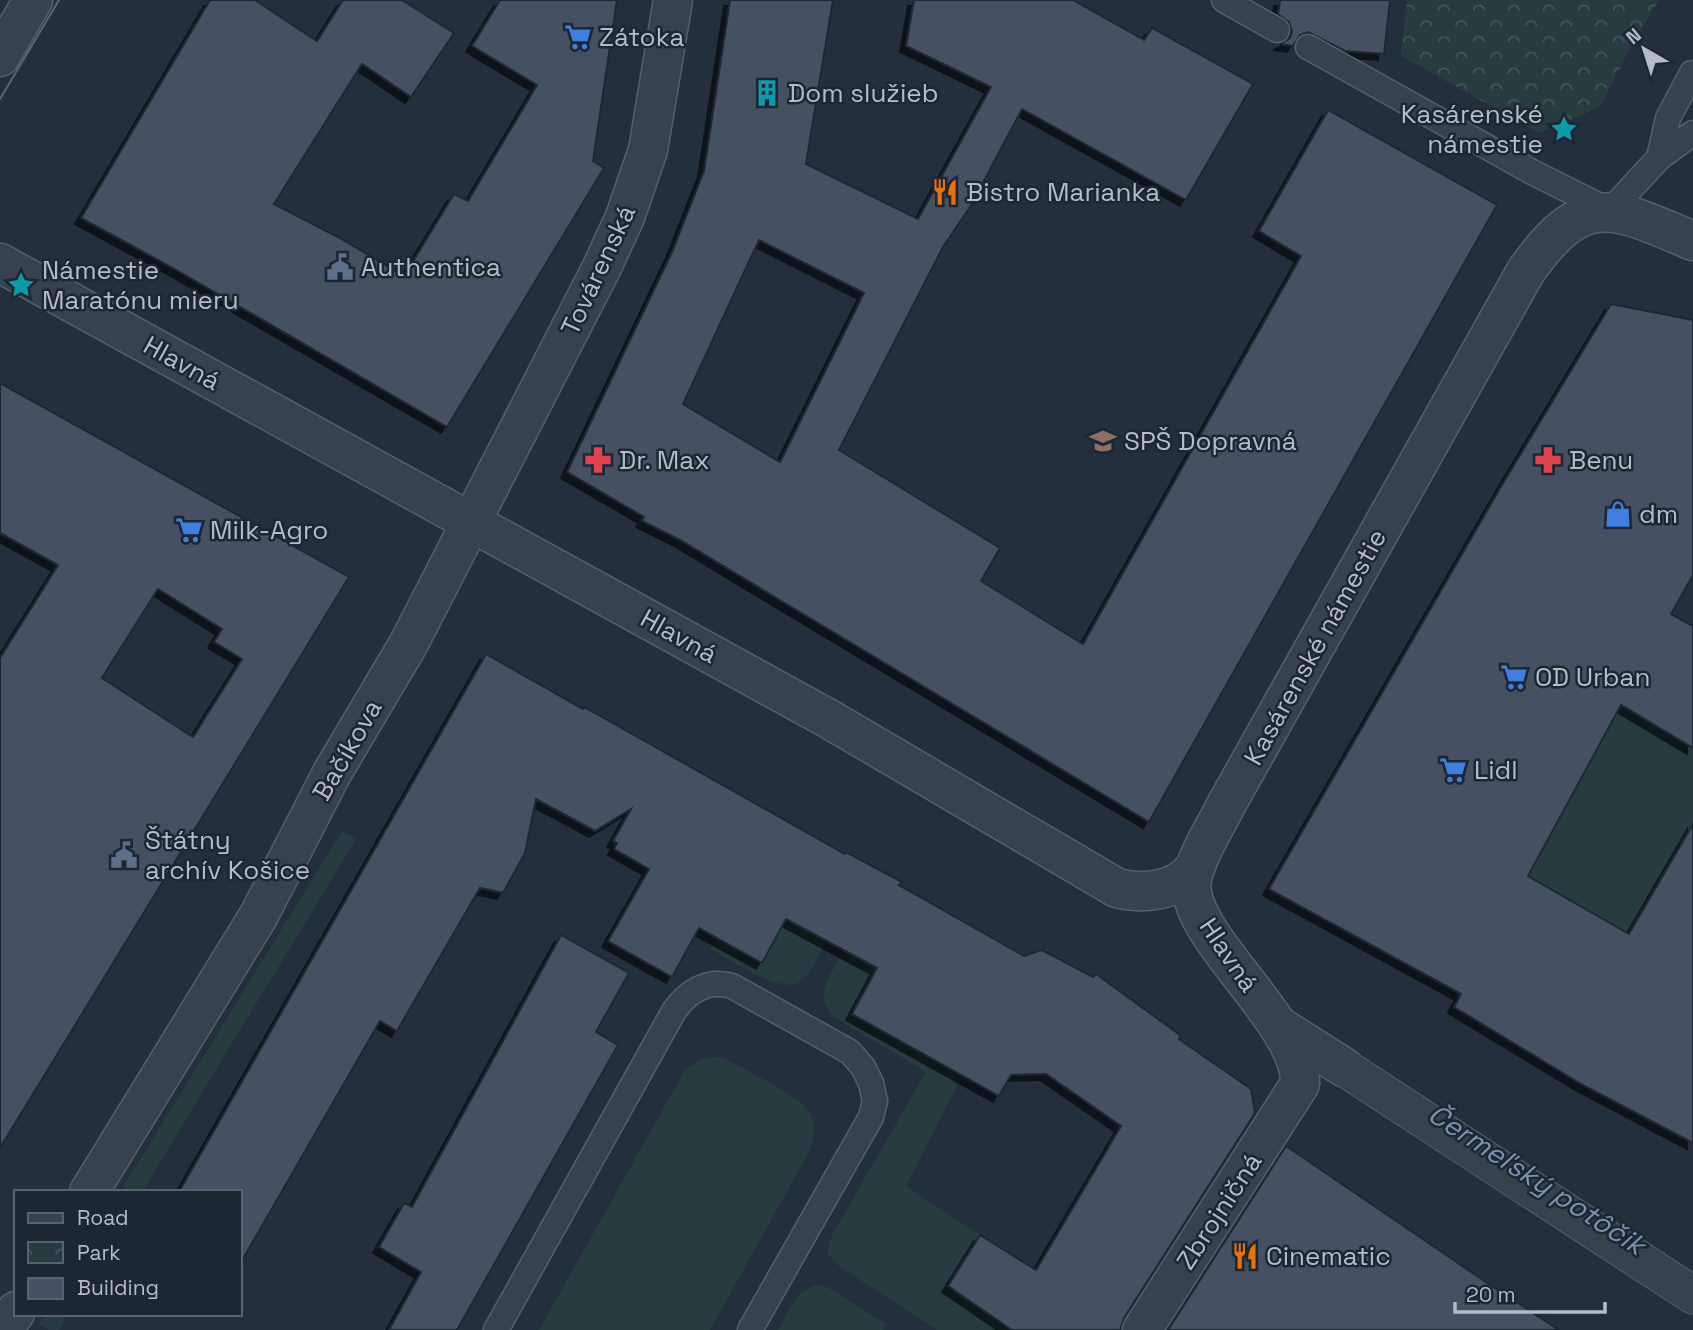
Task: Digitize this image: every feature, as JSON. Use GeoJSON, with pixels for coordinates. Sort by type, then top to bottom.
{"type":"FeatureCollection","features":[{"type":"Feature","properties":{"kind":"street"},"geometry":{"type":"LineString","coordinates":[[0,57],[33,0]]}},
{"type":"Feature","properties":{"kind":"street","name":"Továrenská"},"geometry":{"type":"LineString","coordinates":[[471,522],[625,217],[648,150],[673,0]]}},
{"type":"Feature","properties":{"kind":"street"},"geometry":{"type":"LineString","coordinates":[[1610,211],[1693,241]]}},
{"type":"Feature","properties":{"kind":"street","name":"Kasárenské námestie"},"geometry":{"type":"LineString","coordinates":[[1196,866],[1226,805],[1527,271],[1551,239],[1581,216],[1610,211]]}},
{"type":"Feature","properties":{"kind":"street","name":"Hlavná"},"geometry":{"type":"LineString","coordinates":[[0,262],[829,719],[1117,888],[1140,891],[1165,888],[1184,880],[1196,866]]}},
{"type":"Feature","properties":{"kind":"street","name":"Bačíkova"},"geometry":{"type":"LineString","coordinates":[[90,1190],[259,915],[332,773],[409,643],[471,522]]}},
{"type":"Feature","properties":{"kind":"street","name":"Hlavná"},"geometry":{"type":"LineString","coordinates":[[1196,866],[1192,888],[1200,914],[1275,1023],[1301,1074],[1298,1088]]}},
{"type":"Feature","properties":{"kind":"street","name":"Hlavná"},"geometry":{"type":"LineString","coordinates":[[1275,1023],[1341,1056],[1693,1265]]}},
{"type":"Feature","properties":{"kind":"street"},"geometry":{"type":"LineString","coordinates":[[1298,1088],[1307,1069],[1341,1056]]}},
{"type":"Feature","properties":{"kind":"street","name":"Hlavná"},"geometry":{"type":"LineString","coordinates":[[1341,1056],[1693,1295]]}},
{"type":"Feature","properties":{"kind":"street","name":"Zbrojničná"},"geometry":{"type":"LineString","coordinates":[[1142,1330],[1298,1088]]}},
{"type":"Feature","properties":{"kind":"street"},"geometry":{"type":"LineString","coordinates":[[4,1330],[14,1314]]}},
{"type":"Feature","properties":{"kind":"lane"},"geometry":{"type":"LineString","coordinates":[[1224,0],[1277,30]]}},
{"type":"Feature","properties":{"kind":"lane"},"geometry":{"type":"LineString","coordinates":[[1308,47],[1532,172],[1610,211],[1659,158],[1693,133]]}},
{"type":"Feature","properties":{"kind":"lane"},"geometry":{"type":"LineString","coordinates":[[1659,158],[1668,118],[1692,73]]}},
{"type":"Feature","properties":{"kind":"lane"},"geometry":{"type":"LineString","coordinates":[[496,1330],[674,1011],[694,992],[708,984],[722,984],[755,999],[850,1052],[867,1074],[875,1101],[871,1117],[750,1330]]}},
{"type":"Feature","properties":{"kind":"green space"},"geometry":{"type":"Polygon","coordinates":[[[1407,0],[1659,0],[1600,107],[1539,133],[1401,56],[1407,0]]]}},
{"type":"Feature","properties":{"kind":"green space"},"geometry":{"type":"Polygon","coordinates":[[[1621,705],[1693,748],[1693,824],[1629,934],[1528,876],[1621,705]]]}},
{"type":"Feature","properties":{"kind":"green space"},"geometry":{"type":"Polygon","coordinates":[[[342,831],[356,839],[143,1190],[121,1190],[342,831]]]}},
{"type":"Feature","properties":{"kind":"green space"},"geometry":{"type":"Polygon","coordinates":[[[786,919],[826,941],[812,969],[800,982],[791,985],[768,980],[711,949],[718,938],[762,963],[786,919]]]}},
{"type":"Feature","properties":{"kind":"green space"},"geometry":{"type":"Polygon","coordinates":[[[844,951],[876,969],[853,1014],[962,1076],[906,1186],[980,1235],[949,1286],[1010,1330],[937,1330],[840,1267],[828,1254],[833,1233],[926,1072],[834,1017],[827,1009],[824,1000],[826,984],[844,951]]]}},
{"type":"Feature","properties":{"kind":"green space"},"geometry":{"type":"Polygon","coordinates":[[[718,1057],[772,1084],[800,1102],[812,1117],[814,1137],[810,1150],[710,1330],[539,1330],[685,1070],[700,1060],[718,1057]]]}},
{"type":"Feature","properties":{"kind":"green space"},"geometry":{"type":"Polygon","coordinates":[[[815,1285],[827,1287],[886,1324],[883,1330],[778,1330],[797,1297],[815,1285]]]}},
{"type":"Feature","properties":{"kind":"green space"},"geometry":{"type":"Polygon","coordinates":[[[44,1316],[67,1316],[59,1330],[49,1330],[39,1324],[44,1316]]]}},
{"type":"Feature","properties":{"kind":"building"},"geometry":{"type":"Polygon","coordinates":[[[210,0],[255,0],[317,41],[343,0],[402,0],[454,33],[411,97],[362,64],[274,204],[338,237],[404,276],[454,194],[468,201],[537,85],[472,46],[500,0],[617,0],[593,161],[604,168],[447,427],[173,268],[81,218],[210,0]]]}},
{"type":"Feature","properties":{"kind":"building"},"geometry":{"type":"Polygon","coordinates":[[[730,0],[833,0],[806,164],[918,219],[991,87],[906,46],[914,0],[1073,0],[1144,40],[1152,28],[1253,84],[1186,200],[1022,109],[970,207],[943,247],[839,450],[1000,548],[981,581],[1083,644],[1301,256],[1259,231],[1328,110],[1497,205],[1149,822],[680,540],[642,521],[644,517],[567,472],[672,252],[704,171],[730,0]],[[759,240],[683,404],[780,462],[864,293],[759,240]]]}},
{"type":"Feature","properties":{"kind":"building"},"geometry":{"type":"Polygon","coordinates":[[[1280,0],[1390,0],[1384,54],[1345,51],[1308,32],[1300,35],[1293,46],[1280,44],[1290,38],[1292,31],[1289,22],[1278,14],[1280,0]]]}},
{"type":"Feature","properties":{"kind":"building","name":"OD Urban"},"geometry":{"type":"Polygon","coordinates":[[[1611,304],[1693,320],[1693,575],[1671,614],[1693,626],[1693,748],[1621,705],[1528,876],[1629,934],[1693,824],[1693,1143],[1581,1084],[1454,1007],[1461,994],[1269,889],[1499,490],[1611,304]]]}},
{"type":"Feature","properties":{"kind":"building"},"geometry":{"type":"Polygon","coordinates":[[[0,383],[349,577],[0,1148],[0,658],[58,565],[0,533],[0,383]],[[158,589],[102,678],[193,737],[242,659],[214,642],[222,629],[158,589]]]}},
{"type":"Feature","properties":{"kind":"building"},"geometry":{"type":"Polygon","coordinates":[[[486,654],[845,854],[846,852],[902,882],[899,885],[1024,956],[1042,950],[1093,977],[1096,974],[1180,1035],[1179,1039],[1251,1089],[1255,1113],[1124,1318],[1120,1330],[1012,1330],[948,1286],[980,1235],[1036,1270],[1121,1126],[1046,1074],[1011,1075],[999,1096],[852,1014],[877,968],[786,919],[762,963],[699,928],[672,977],[608,941],[649,869],[614,849],[617,843],[613,841],[631,809],[595,831],[536,799],[525,853],[503,893],[480,888],[397,1031],[380,1021],[242,1261],[242,1190],[180,1190],[486,654]]]}},
{"type":"Feature","properties":{"kind":"building"},"geometry":{"type":"Polygon","coordinates":[[[561,935],[629,973],[596,1032],[618,1045],[457,1330],[389,1330],[421,1272],[379,1247],[404,1203],[412,1207],[561,935]]]}},
{"type":"Feature","properties":{"kind":"building"},"geometry":{"type":"Polygon","coordinates":[[[1286,1146],[1483,1280],[1559,1330],[1168,1330],[1286,1146]]]}},
{"type":"Feature","properties":{"kind":"tram line"},"geometry":{"type":"LineString","coordinates":[[0,99],[59,0]]}},
{"type":"Feature","properties":{"kind":"place","name":"Zátoka"},"geometry":{"type":"Point","coordinates":[578,37]}},
{"type":"Feature","properties":{"kind":"place","name":"Dom služieb"},"geometry":{"type":"Point","coordinates":[767,93]}},
{"type":"Feature","properties":{"kind":"place","name":"Kasárenské námestie"},"geometry":{"type":"Point","coordinates":[1564,129]}},
{"type":"Feature","properties":{"kind":"place","name":"Bistro Marianka"},"geometry":{"type":"Point","coordinates":[945,192]}},
{"type":"Feature","properties":{"kind":"place","name":"Authentica"},"geometry":{"type":"Point","coordinates":[340,267]}},
{"type":"Feature","properties":{"kind":"place","name":"Námestie Maratónu mieru"},"geometry":{"type":"Point","coordinates":[21,285]}},
{"type":"Feature","properties":{"kind":"place","name":"SPŠ Dopravná"},"geometry":{"type":"Point","coordinates":[1103,441]}},
{"type":"Feature","properties":{"kind":"place","name":"Dr. Max"},"geometry":{"type":"Point","coordinates":[598,460]}},
{"type":"Feature","properties":{"kind":"place","name":"Benu"},"geometry":{"type":"Point","coordinates":[1548,460]}},
{"type":"Feature","properties":{"kind":"place","name":"dm"},"geometry":{"type":"Point","coordinates":[1618,514]}},
{"type":"Feature","properties":{"kind":"place","name":"Milk-Agro"},"geometry":{"type":"Point","coordinates":[189,530]}},
{"type":"Feature","properties":{"kind":"place","name":"OD Urban"},"geometry":{"type":"Point","coordinates":[1514,677]}},
{"type":"Feature","properties":{"kind":"place","name":"Lidl"},"geometry":{"type":"Point","coordinates":[1453,770]}},
{"type":"Feature","properties":{"kind":"place","name":"Štátny archív Košice"},"geometry":{"type":"Point","coordinates":[124,855]}},
{"type":"Feature","properties":{"kind":"place","name":"Cinematic"},"geometry":{"type":"Point","coordinates":[1245,1256]}},
{"type":"Feature","properties":{"kind":"water label","name":"Čermeľský potôčik"},"geometry":{"type":"Point","coordinates":[1537,1179]}}]}
